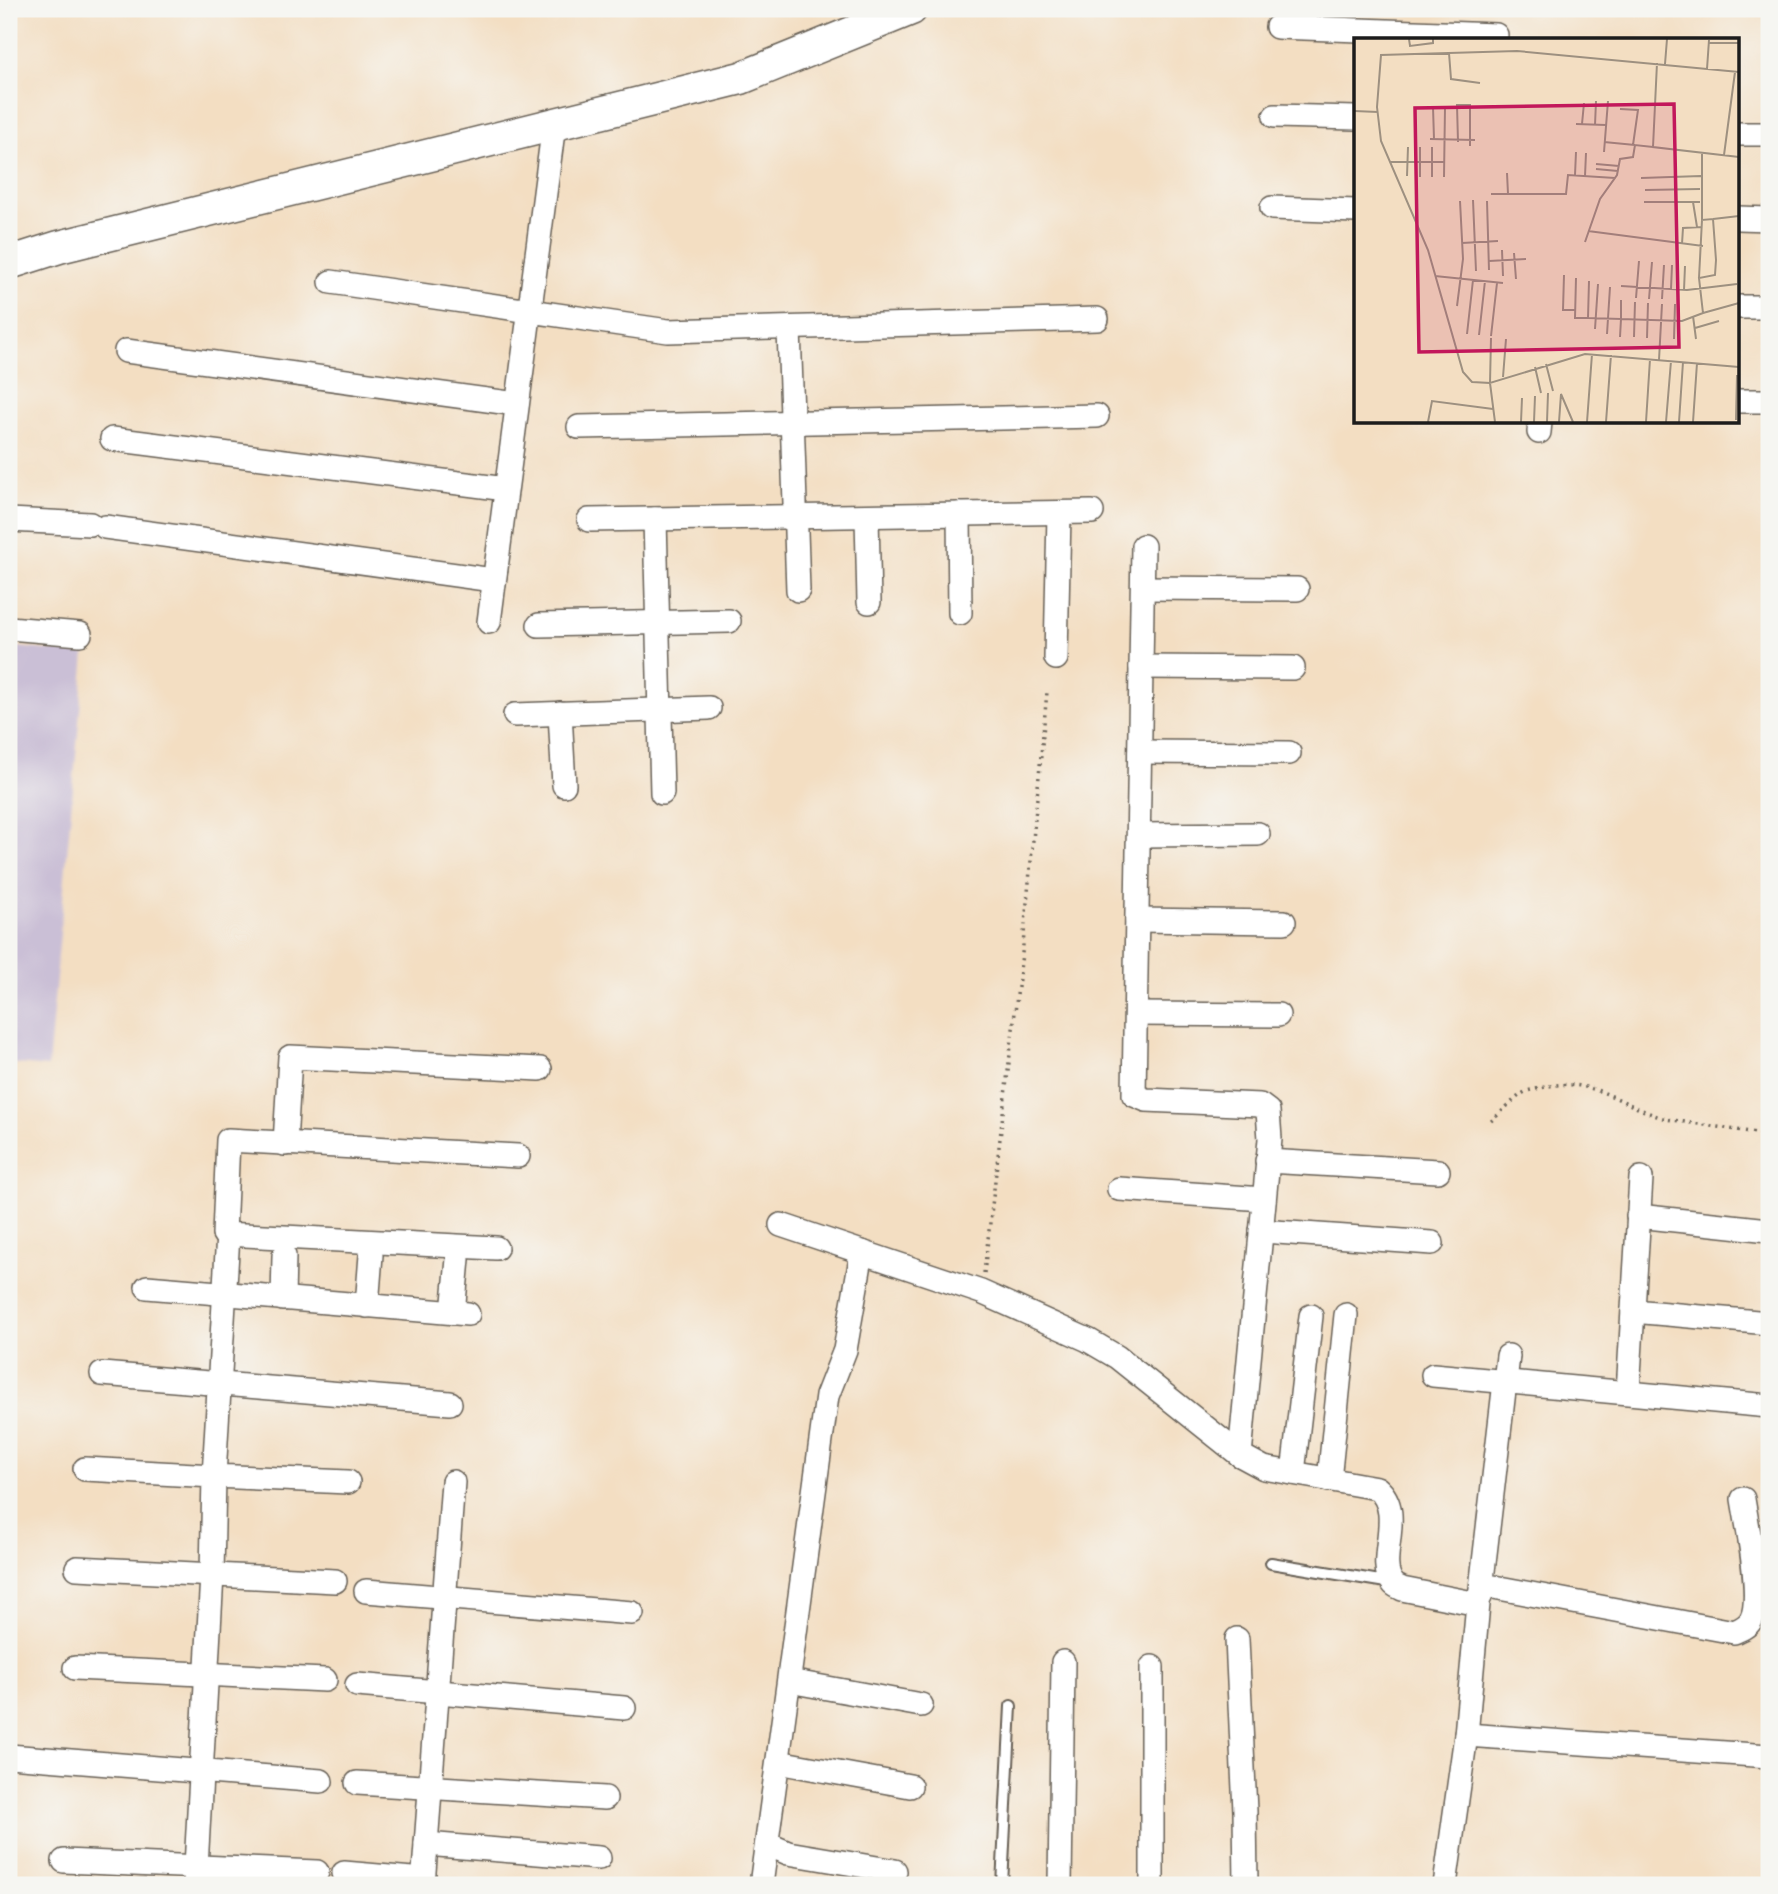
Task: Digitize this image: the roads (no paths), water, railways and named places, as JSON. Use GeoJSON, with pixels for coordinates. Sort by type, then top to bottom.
{"type":"FeatureCollection","features":[{"type":"Feature","properties":{"kind":"street"},"geometry":{"type":"LineString","coordinates":[[9,263],[59,247],[741,78],[911,9]]}},
{"type":"Feature","properties":{"kind":"street"},"geometry":{"type":"LineString","coordinates":[[1277,27],[1389,27],[1496,34]]}},
{"type":"Feature","properties":{"kind":"street"},"geometry":{"type":"LineString","coordinates":[[1275,116],[1354,118]]}},
{"type":"Feature","properties":{"kind":"street"},"geometry":{"type":"LineString","coordinates":[[489,622],[554,124]]}},
{"type":"Feature","properties":{"kind":"street"},"geometry":{"type":"LineString","coordinates":[[1740,134],[1769,134]]}},
{"type":"Feature","properties":{"kind":"street"},"geometry":{"type":"LineString","coordinates":[[1272,208],[1354,211]]}},
{"type":"Feature","properties":{"kind":"street"},"geometry":{"type":"LineString","coordinates":[[1740,218],[1769,219]]}},
{"type":"Feature","properties":{"kind":"street"},"geometry":{"type":"LineString","coordinates":[[331,282],[668,331],[1097,319]]}},
{"type":"Feature","properties":{"kind":"street"},"geometry":{"type":"LineString","coordinates":[[1740,307],[1769,307]]}},
{"type":"Feature","properties":{"kind":"street"},"geometry":{"type":"LineString","coordinates":[[789,329],[798,590]]}},
{"type":"Feature","properties":{"kind":"street"},"geometry":{"type":"LineString","coordinates":[[126,351],[517,404]]}},
{"type":"Feature","properties":{"kind":"street"},"geometry":{"type":"LineString","coordinates":[[1740,401],[1769,401]]}},
{"type":"Feature","properties":{"kind":"street"},"geometry":{"type":"LineString","coordinates":[[579,427],[1097,416]]}},
{"type":"Feature","properties":{"kind":"street"},"geometry":{"type":"LineString","coordinates":[[112,439],[506,489]]}},
{"type":"Feature","properties":{"kind":"street"},"geometry":{"type":"LineString","coordinates":[[589,520],[1092,512]]}},
{"type":"Feature","properties":{"kind":"street"},"geometry":{"type":"LineString","coordinates":[[1056,658],[1059,513]]}},
{"type":"Feature","properties":{"kind":"street"},"geometry":{"type":"LineString","coordinates":[[959,514],[960,613]]}},
{"type":"Feature","properties":{"kind":"street"},"geometry":{"type":"LineString","coordinates":[[867,517],[869,602]]}},
{"type":"Feature","properties":{"kind":"street"},"geometry":{"type":"LineString","coordinates":[[656,519],[662,793]]}},
{"type":"Feature","properties":{"kind":"street"},"geometry":{"type":"LineString","coordinates":[[9,520],[97,526],[493,580]]}},
{"type":"Feature","properties":{"kind":"street"},"geometry":{"type":"LineString","coordinates":[[1143,546],[1134,1095],[1146,1100],[1260,1105],[1268,1111],[1270,1139],[1240,1455]]}},
{"type":"Feature","properties":{"kind":"street"},"geometry":{"type":"LineString","coordinates":[[1143,587],[1297,589]]}},
{"type":"Feature","properties":{"kind":"street"},"geometry":{"type":"LineString","coordinates":[[539,625],[729,621]]}},
{"type":"Feature","properties":{"kind":"street"},"geometry":{"type":"LineString","coordinates":[[9,628],[80,634]]}},
{"type":"Feature","properties":{"kind":"street"},"geometry":{"type":"LineString","coordinates":[[1141,667],[1293,668]]}},
{"type":"Feature","properties":{"kind":"street"},"geometry":{"type":"LineString","coordinates":[[515,715],[709,708]]}},
{"type":"Feature","properties":{"kind":"street"},"geometry":{"type":"LineString","coordinates":[[560,713],[564,785]]}},
{"type":"Feature","properties":{"kind":"street"},"geometry":{"type":"LineString","coordinates":[[1140,752],[1289,753]]}},
{"type":"Feature","properties":{"kind":"street"},"geometry":{"type":"LineString","coordinates":[[1139,835],[1258,834]]}},
{"type":"Feature","properties":{"kind":"street"},"geometry":{"type":"LineString","coordinates":[[1137,920],[1284,922]]}},
{"type":"Feature","properties":{"kind":"street"},"geometry":{"type":"LineString","coordinates":[[1136,1014],[1278,1015]]}},
{"type":"Feature","properties":{"kind":"street"},"geometry":{"type":"LineString","coordinates":[[285,1144],[289,1056],[540,1069]]}},
{"type":"Feature","properties":{"kind":"street"},"geometry":{"type":"LineString","coordinates":[[496,1248],[224,1234],[228,1140],[519,1156]]}},
{"type":"Feature","properties":{"kind":"street"},"geometry":{"type":"LineString","coordinates":[[1267,1161],[1438,1171]]}},
{"type":"Feature","properties":{"kind":"street"},"geometry":{"type":"LineString","coordinates":[[1629,1392],[1641,1178]]}},
{"type":"Feature","properties":{"kind":"street"},"geometry":{"type":"LineString","coordinates":[[1119,1189],[1264,1199]]}},
{"type":"Feature","properties":{"kind":"street"},"geometry":{"type":"LineString","coordinates":[[1638,1216],[1769,1230]]}},
{"type":"Feature","properties":{"kind":"street"},"geometry":{"type":"LineString","coordinates":[[781,1225],[981,1292],[1105,1348],[1240,1455],[1264,1468],[1377,1488],[1388,1497],[1390,1508],[1388,1569],[1392,1583],[1402,1589],[1480,1595],[1734,1632],[1744,1629],[1755,1606],[1752,1558],[1743,1499]]}},
{"type":"Feature","properties":{"kind":"street"},"geometry":{"type":"LineString","coordinates":[[1261,1231],[1432,1244]]}},
{"type":"Feature","properties":{"kind":"street"},"geometry":{"type":"LineString","coordinates":[[195,1876],[228,1234]]}},
{"type":"Feature","properties":{"kind":"street"},"geometry":{"type":"LineString","coordinates":[[761,1885],[827,1396],[845,1350],[862,1252]]}},
{"type":"Feature","properties":{"kind":"street"},"geometry":{"type":"LineString","coordinates":[[367,1306],[371,1255]]}},
{"type":"Feature","properties":{"kind":"street"},"geometry":{"type":"LineString","coordinates":[[282,1299],[285,1256]]}},
{"type":"Feature","properties":{"kind":"street"},"geometry":{"type":"LineString","coordinates":[[146,1287],[461,1314],[458,1259]]}},
{"type":"Feature","properties":{"kind":"street"},"geometry":{"type":"LineString","coordinates":[[1633,1311],[1769,1324]]}},
{"type":"Feature","properties":{"kind":"street"},"geometry":{"type":"LineString","coordinates":[[1329,1480],[1346,1315]]}},
{"type":"Feature","properties":{"kind":"street"},"geometry":{"type":"LineString","coordinates":[[1293,1473],[1311,1316]]}},
{"type":"Feature","properties":{"kind":"street"},"geometry":{"type":"LineString","coordinates":[[1445,1885],[1465,1735],[1508,1356]]}},
{"type":"Feature","properties":{"kind":"street"},"geometry":{"type":"LineString","coordinates":[[102,1374],[450,1403]]}},
{"type":"Feature","properties":{"kind":"street"},"geometry":{"type":"LineString","coordinates":[[1433,1375],[1769,1406]]}},
{"type":"Feature","properties":{"kind":"street"},"geometry":{"type":"LineString","coordinates":[[85,1469],[348,1482]]}},
{"type":"Feature","properties":{"kind":"street"},"geometry":{"type":"LineString","coordinates":[[344,1873],[424,1882],[453,1482]]}},
{"type":"Feature","properties":{"kind":"street"},"geometry":{"type":"LineString","coordinates":[[77,1568],[335,1581]]}},
{"type":"Feature","properties":{"kind":"street"},"geometry":{"type":"LineString","coordinates":[[366,1591],[632,1613]]}},
{"type":"Feature","properties":{"kind":"street"},"geometry":{"type":"LineString","coordinates":[[1237,1639],[1246,1885]]}},
{"type":"Feature","properties":{"kind":"street"},"geometry":{"type":"LineString","coordinates":[[1060,1885],[1063,1662]]}},
{"type":"Feature","properties":{"kind":"street"},"geometry":{"type":"LineString","coordinates":[[1152,1667],[1152,1885]]}},
{"type":"Feature","properties":{"kind":"street"},"geometry":{"type":"LineString","coordinates":[[75,1668],[325,1680]]}},
{"type":"Feature","properties":{"kind":"street"},"geometry":{"type":"LineString","coordinates":[[789,1681],[921,1705]]}},
{"type":"Feature","properties":{"kind":"street"},"geometry":{"type":"LineString","coordinates":[[357,1685],[624,1708]]}},
{"type":"Feature","properties":{"kind":"street"},"geometry":{"type":"LineString","coordinates":[[1465,1735],[1769,1756]]}},
{"type":"Feature","properties":{"kind":"street"},"geometry":{"type":"LineString","coordinates":[[9,1756],[321,1780]]}},
{"type":"Feature","properties":{"kind":"street"},"geometry":{"type":"LineString","coordinates":[[778,1762],[910,1786]]}},
{"type":"Feature","properties":{"kind":"street"},"geometry":{"type":"LineString","coordinates":[[357,1783],[606,1798]]}},
{"type":"Feature","properties":{"kind":"street"},"geometry":{"type":"LineString","coordinates":[[426,1844],[599,1858]]}},
{"type":"Feature","properties":{"kind":"street"},"geometry":{"type":"LineString","coordinates":[[767,1844],[788,1853],[895,1871]]}},
{"type":"Feature","properties":{"kind":"street"},"geometry":{"type":"LineString","coordinates":[[64,1861],[195,1876],[317,1872]]}},
{"type":"Feature","properties":{"kind":"lane"},"geometry":{"type":"LineString","coordinates":[[1271,1563],[1392,1583]]}},
{"type":"Feature","properties":{"kind":"lane"},"geometry":{"type":"LineString","coordinates":[[1002,1885],[1011,1706]]}}]}
